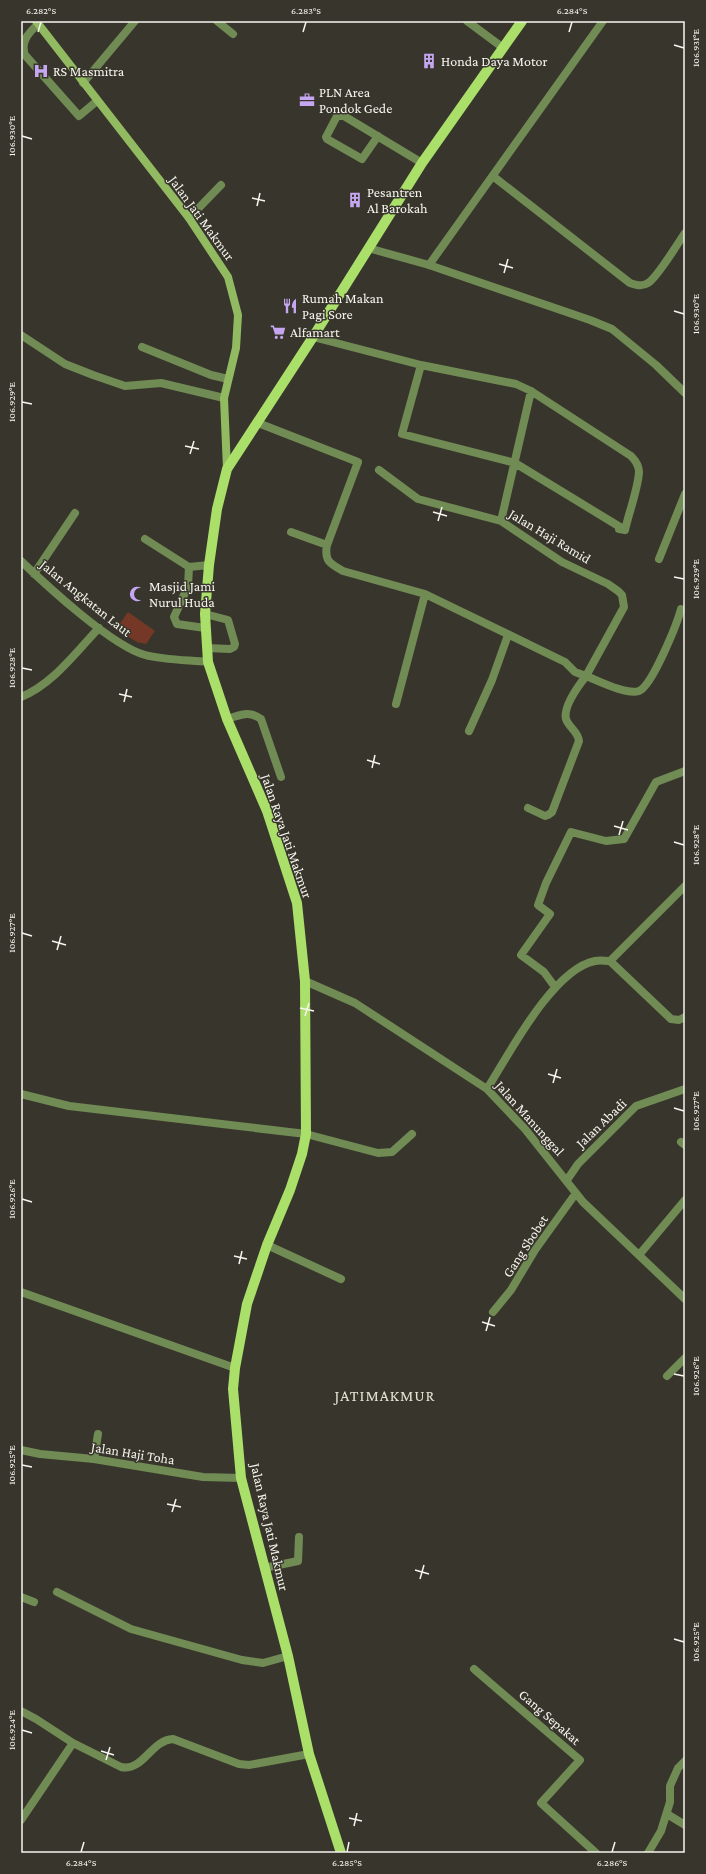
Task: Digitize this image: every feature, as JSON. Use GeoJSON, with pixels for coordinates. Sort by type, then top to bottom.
{"type":"FeatureCollection","features":[{"type":"Feature","properties":{"kind":"main road","name":"Jalan Raya Jati Makmur"},"geometry":{"type":"LineString","coordinates":[[341,1853],[309,1754],[288,1656],[241,1478],[233,1389],[235,1368],[247,1304],[267,1245],[290,1190],[302,1154],[306,1134],[305,981],[297,903],[267,811],[227,719],[208,662],[205,614],[209,565],[217,509],[227,469],[313,337],[422,163],[502,47],[522,21]]}},
{"type":"Feature","properties":{"kind":"main road","name":"Jalan Jati Makmur"},"geometry":{"type":"LineString","coordinates":[[37,23],[189,218],[228,277],[236,300],[238,315],[236,348],[224,398],[227,469]]}},
{"type":"Feature","properties":{"kind":"street"},"geometry":{"type":"LineString","coordinates":[[83,83],[135,21]]}},
{"type":"Feature","properties":{"kind":"street"},"geometry":{"type":"LineString","coordinates":[[216,21],[233,34]]}},
{"type":"Feature","properties":{"kind":"street"},"geometry":{"type":"LineString","coordinates":[[466,21],[502,47]]}},
{"type":"Feature","properties":{"kind":"street"},"geometry":{"type":"LineString","coordinates":[[430,265],[438,250],[494,177],[603,21]]}},
{"type":"Feature","properties":{"kind":"street"},"geometry":{"type":"LineString","coordinates":[[37,23],[26,37],[23,45],[23,56],[79,116],[97,101]]}},
{"type":"Feature","properties":{"kind":"street"},"geometry":{"type":"LineString","coordinates":[[378,136],[362,159],[326,137],[340,115],[378,136],[422,163]]}},
{"type":"Feature","properties":{"kind":"street"},"geometry":{"type":"LineString","coordinates":[[494,177],[630,283],[640,286],[648,283],[655,275],[685,233]]}},
{"type":"Feature","properties":{"kind":"street"},"geometry":{"type":"LineString","coordinates":[[189,218],[221,185]]}},
{"type":"Feature","properties":{"kind":"street"},"geometry":{"type":"LineString","coordinates":[[368,248],[430,265],[612,329],[656,365],[685,393]]}},
{"type":"Feature","properties":{"kind":"street"},"geometry":{"type":"LineString","coordinates":[[21,335],[65,364],[125,386],[161,383],[224,398]]}},
{"type":"Feature","properties":{"kind":"street"},"geometry":{"type":"LineString","coordinates":[[313,337],[421,365],[516,384],[531,391],[631,456],[636,461],[639,471],[622,530],[515,463],[402,434],[421,365]]}},
{"type":"Feature","properties":{"kind":"street"},"geometry":{"type":"LineString","coordinates":[[142,347],[211,375],[228,379]]}},
{"type":"Feature","properties":{"kind":"street"},"geometry":{"type":"LineString","coordinates":[[501,521],[531,391]]}},
{"type":"Feature","properties":{"kind":"street"},"geometry":{"type":"LineString","coordinates":[[258,423],[358,462],[327,545],[327,558],[334,566],[343,571],[425,594],[565,662],[575,672],[627,691],[638,691],[644,687],[655,672],[680,609]]}},
{"type":"Feature","properties":{"kind":"street","name":"Jalan Haji Ramid"},"geometry":{"type":"LineString","coordinates":[[379,470],[418,499],[501,521],[562,562],[608,584],[622,595],[624,608],[586,676]]}},
{"type":"Feature","properties":{"kind":"street"},"geometry":{"type":"LineString","coordinates":[[659,559],[685,494]]}},
{"type":"Feature","properties":{"kind":"street"},"geometry":{"type":"LineString","coordinates":[[34,574],[75,513]]}},
{"type":"Feature","properties":{"kind":"street"},"geometry":{"type":"LineString","coordinates":[[291,532],[327,545]]}},
{"type":"Feature","properties":{"kind":"street"},"geometry":{"type":"LineString","coordinates":[[145,539],[189,567],[209,565]]}},
{"type":"Feature","properties":{"kind":"street","name":"Jalan Angkatan Laut"},"geometry":{"type":"LineString","coordinates":[[21,561],[34,574],[99,628],[128,648],[144,655],[208,662]]}},
{"type":"Feature","properties":{"kind":"street"},"geometry":{"type":"LineString","coordinates":[[189,567],[188,586],[174,617],[177,624],[205,628]]}},
{"type":"Feature","properties":{"kind":"street"},"geometry":{"type":"LineString","coordinates":[[396,704],[425,594]]}},
{"type":"Feature","properties":{"kind":"street"},"geometry":{"type":"LineString","coordinates":[[205,614],[228,620],[235,644],[234,647],[230,649],[207,648]]}},
{"type":"Feature","properties":{"kind":"street"},"geometry":{"type":"LineString","coordinates":[[21,697],[36,691],[53,676],[99,628]]}},
{"type":"Feature","properties":{"kind":"street"},"geometry":{"type":"LineString","coordinates":[[469,731],[492,680],[508,635]]}},
{"type":"Feature","properties":{"kind":"street"},"geometry":{"type":"LineString","coordinates":[[528,808],[545,816],[548,816],[552,812],[579,741],[578,733],[566,719],[566,713],[578,686],[586,676]]}},
{"type":"Feature","properties":{"kind":"street"},"geometry":{"type":"LineString","coordinates":[[227,719],[249,713],[254,713],[262,719],[281,777]]}},
{"type":"Feature","properties":{"kind":"street"},"geometry":{"type":"LineString","coordinates":[[555,987],[544,972],[521,955],[550,914],[538,905],[546,883],[571,832],[606,841],[624,839],[656,782],[685,771]]}},
{"type":"Feature","properties":{"kind":"street"},"geometry":{"type":"LineString","coordinates":[[610,961],[685,886]]}},
{"type":"Feature","properties":{"kind":"street"},"geometry":{"type":"LineString","coordinates":[[487,1089],[543,1000],[555,987],[579,968],[595,961],[610,961],[672,1019],[679,1020],[685,1017]]}},
{"type":"Feature","properties":{"kind":"street","name":"Jalan Manunggal"},"geometry":{"type":"LineString","coordinates":[[305,981],[355,1003],[487,1089],[525,1129],[576,1193],[601,1221],[685,1299]]}},
{"type":"Feature","properties":{"kind":"street","name":"Jalan Abadi"},"geometry":{"type":"LineString","coordinates":[[567,1180],[578,1164],[636,1106],[685,1089]]}},
{"type":"Feature","properties":{"kind":"street"},"geometry":{"type":"LineString","coordinates":[[21,1094],[69,1106],[306,1134],[378,1153],[392,1152],[412,1134]]}},
{"type":"Feature","properties":{"kind":"street","name":"Gang Sbobet"},"geometry":{"type":"LineString","coordinates":[[493,1312],[512,1290],[535,1250],[576,1193]]}},
{"type":"Feature","properties":{"kind":"street"},"geometry":{"type":"LineString","coordinates":[[639,1255],[685,1200]]}},
{"type":"Feature","properties":{"kind":"street"},"geometry":{"type":"LineString","coordinates":[[267,1245],[341,1279]]}},
{"type":"Feature","properties":{"kind":"street"},"geometry":{"type":"LineString","coordinates":[[21,1292],[235,1368]]}},
{"type":"Feature","properties":{"kind":"street"},"geometry":{"type":"LineString","coordinates":[[667,1376],[685,1358]]}},
{"type":"Feature","properties":{"kind":"street"},"geometry":{"type":"LineString","coordinates":[[94,1459],[98,1434]]}},
{"type":"Feature","properties":{"kind":"street","name":"Jalan Haji Toha"},"geometry":{"type":"LineString","coordinates":[[21,1450],[40,1454],[94,1459],[203,1477],[241,1478]]}},
{"type":"Feature","properties":{"kind":"street"},"geometry":{"type":"LineString","coordinates":[[264,1568],[298,1561],[299,1537]]}},
{"type":"Feature","properties":{"kind":"street"},"geometry":{"type":"LineString","coordinates":[[57,1592],[131,1629],[242,1660],[263,1663],[288,1656]]}},
{"type":"Feature","properties":{"kind":"street"},"geometry":{"type":"LineString","coordinates":[[21,1597],[34,1602]]}},
{"type":"Feature","properties":{"kind":"street","name":"Gang Sepakat"},"geometry":{"type":"LineString","coordinates":[[474,1669],[580,1760],[541,1803],[596,1853]]}},
{"type":"Feature","properties":{"kind":"street"},"geometry":{"type":"LineString","coordinates":[[21,1711],[73,1743],[121,1767],[129,1769],[136,1766],[156,1746],[166,1740],[173,1740],[239,1764],[249,1765],[309,1754]]}},
{"type":"Feature","properties":{"kind":"street"},"geometry":{"type":"LineString","coordinates":[[21,1820],[73,1743]]}},
{"type":"Feature","properties":{"kind":"street"},"geometry":{"type":"LineString","coordinates":[[648,1853],[661,1831],[667,1814],[670,1802],[670,1786],[678,1768],[685,1761]]}},
{"type":"Feature","properties":{"kind":"street"},"geometry":{"type":"LineString","coordinates":[[667,1814],[685,1825]]}},
{"type":"Feature","properties":{"kind":"shaded area"},"geometry":{"type":"Polygon","coordinates":[[[128,612],[155,631],[146,644],[137,642],[116,629],[128,612]]]}},
{"type":"Feature","properties":{"kind":"place","name":"Honda Daya Motor"},"geometry":{"type":"Point","coordinates":[429,61]}},
{"type":"Feature","properties":{"kind":"place","name":"RS Masmitra"},"geometry":{"type":"Point","coordinates":[41,71]}},
{"type":"Feature","properties":{"kind":"place","name":"PLN Area Pondok Gede"},"geometry":{"type":"Point","coordinates":[307,100]}},
{"type":"Feature","properties":{"kind":"place","name":"Pesantren Al Barokah"},"geometry":{"type":"Point","coordinates":[355,200]}},
{"type":"Feature","properties":{"kind":"place","name":"Rumah Makan Pagi Sore"},"geometry":{"type":"Point","coordinates":[290,306]}},
{"type":"Feature","properties":{"kind":"place","name":"Alfamart"},"geometry":{"type":"Point","coordinates":[278,332]}},
{"type":"Feature","properties":{"kind":"place","name":"Masjid Jami Nurul Huda"},"geometry":{"type":"Point","coordinates":[137,594]}},
{"type":"Feature","properties":{"kind":"district","name":"JATIMAKMUR"},"geometry":{"type":"Point","coordinates":[385,1395]}}]}
